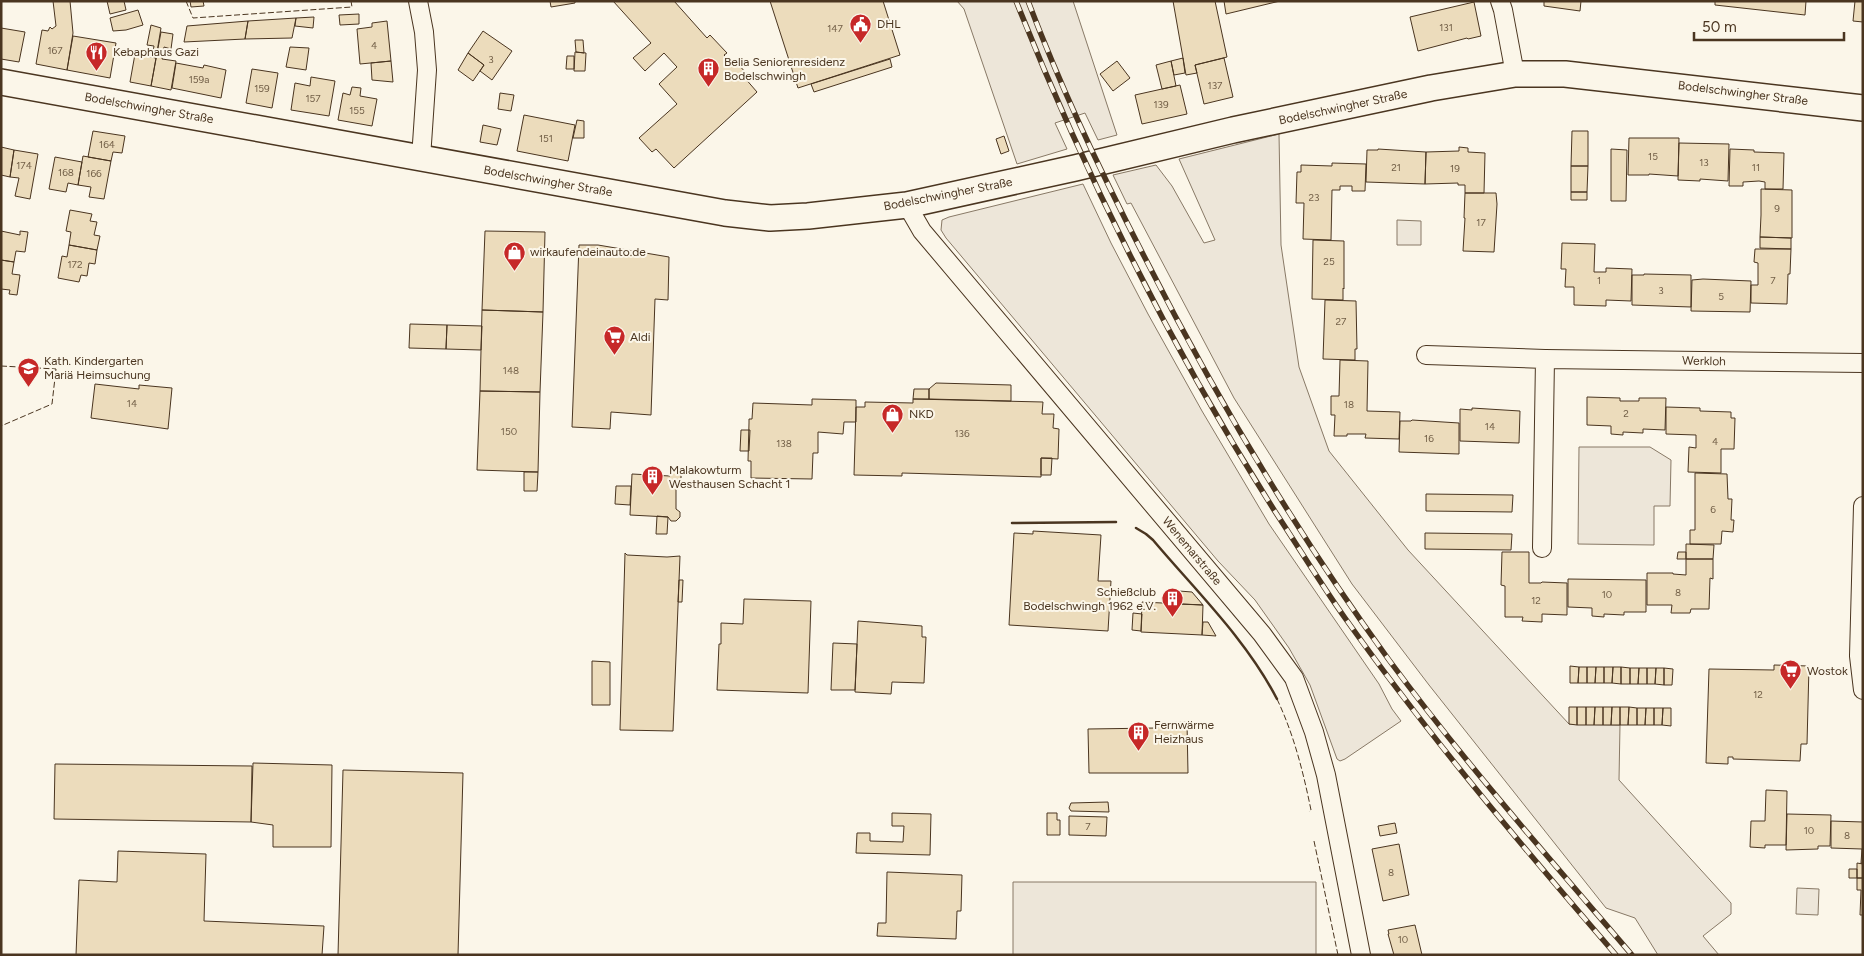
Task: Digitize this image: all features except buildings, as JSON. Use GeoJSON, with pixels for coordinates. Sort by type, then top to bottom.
{"type":"FeatureCollection","features":[{"type":"Feature","properties":{"kind":"street"},"geometry":{"type":"LineString","coordinates":[[418,1],[424,32],[427,70],[421,158]]}},
{"type":"Feature","properties":{"kind":"street"},"geometry":{"type":"LineString","coordinates":[[1500,1],[1515,74]]}},
{"type":"Feature","properties":{"kind":"street","name":"Bodelschwingher Straße"},"geometry":{"type":"LineString","coordinates":[[1,82],[733,215],[770,218],[808,216],[907,205],[1075,168],[1233,130],[1440,87],[1515,74],[1565,74],[1863,108]]}},
{"type":"Feature","properties":{"kind":"street","name":"Wenemarstraße"},"geometry":{"type":"LineString","coordinates":[[907,205],[922,231],[1262,634],[1294,678],[1314,732],[1326,775],[1361,955]]}},
{"type":"Feature","properties":{"kind":"street","name":"Werkloh"},"geometry":{"type":"LineString","coordinates":[[1426,355],[1545,359],[1863,363]]}},
{"type":"Feature","properties":{"kind":"street"},"geometry":{"type":"LineString","coordinates":[[1542,548],[1545,359]]}},
{"type":"Feature","properties":{"kind":"street"},"geometry":{"type":"LineString","coordinates":[[1863,506],[1860,656],[1863,690]]}},
{"type":"Feature","properties":{"kind":"shaded area"},"geometry":{"type":"Polygon","coordinates":[[[957,1],[1073,1],[1117,135],[1098,140],[1085,113],[1055,123],[1067,149],[1017,164],[964,9],[957,1]]]}},
{"type":"Feature","properties":{"kind":"shaded area"},"geometry":{"type":"Polygon","coordinates":[[[1279,134],[1281,245],[1299,367],[1329,451],[1408,550],[1569,724],[1620,725],[1619,780],[1731,903],[1731,914],[1703,936],[1719,955],[1658,955],[1635,918],[1606,908],[1429,685],[1352,584],[1234,398],[1131,203],[1127,204],[1113,175],[1156,165],[1172,186],[1204,243],[1215,240],[1179,159],[1279,134]]]}},
{"type":"Feature","properties":{"kind":"shaded area"},"geometry":{"type":"Polygon","coordinates":[[[1083,184],[1148,314],[1202,411],[1269,524],[1379,684],[1392,709],[1401,721],[1345,759],[1340,761],[1337,759],[1310,685],[1289,648],[1255,600],[1218,561],[941,230],[942,220],[949,217],[1083,184]]]}},
{"type":"Feature","properties":{"kind":"shaded area"},"geometry":{"type":"Polygon","coordinates":[[[1397,220],[1421,221],[1421,245],[1397,245],[1397,220]]]}},
{"type":"Feature","properties":{"kind":"shaded area"},"geometry":{"type":"Polygon","coordinates":[[[1579,447],[1650,447],[1671,460],[1670,506],[1654,506],[1654,545],[1578,544],[1579,447]]]}},
{"type":"Feature","properties":{"kind":"shaded area"},"geometry":{"type":"Polygon","coordinates":[[[1013,882],[1316,882],[1316,955],[1013,955],[1013,882]]]}},
{"type":"Feature","properties":{"kind":"shaded area"},"geometry":{"type":"Polygon","coordinates":[[[1797,888],[1819,889],[1818,915],[1796,914],[1797,888]]]}},
{"type":"Feature","properties":{"kind":"railway"},"geometry":{"type":"LineString","coordinates":[[1016,1],[1072,133],[1134,263],[1202,390],[1276,513],[1345,618],[1409,705],[1511,831],[1616,955]]}},
{"type":"Feature","properties":{"kind":"railway"},"geometry":{"type":"LineString","coordinates":[[1028,1],[1068,98],[1128,225],[1228,412],[1289,513],[1321,563],[1389,660],[1447,736],[1632,955]]}},
{"type":"Feature","properties":{"kind":"fence"},"geometry":{"type":"LineString","coordinates":[[186,1],[193,18],[352,7],[351,1]]}},
{"type":"Feature","properties":{"kind":"fence"},"geometry":{"type":"LineString","coordinates":[[1,366],[56,369],[52,404],[1,426]]}},
{"type":"Feature","properties":{"kind":"fence"},"geometry":{"type":"LineString","coordinates":[[1277,699],[1288,726],[1305,781],[1311,810],[1309,812]]}},
{"type":"Feature","properties":{"kind":"fence"},"geometry":{"type":"LineString","coordinates":[[1314,841],[1338,955]]}},
{"type":"Feature","properties":{"kind":"wall"},"geometry":{"type":"LineString","coordinates":[[1012,523],[1116,522]]}},
{"type":"Feature","properties":{"kind":"wall"},"geometry":{"type":"LineString","coordinates":[[1136,528],[1153,540],[1220,616],[1251,656],[1277,699]]}},
{"type":"Feature","properties":{"kind":"place","name":"DHL"},"geometry":{"type":"Point","coordinates":[861,43]}},
{"type":"Feature","properties":{"kind":"place","name":"Kebaphaus Gazi"},"geometry":{"type":"Point","coordinates":[97,71]}},
{"type":"Feature","properties":{"kind":"place","name":"Belia Seniorenresidenz Bodelschwingh"},"geometry":{"type":"Point","coordinates":[708,88]}},
{"type":"Feature","properties":{"kind":"place","name":"wirkaufendeinauto.de"},"geometry":{"type":"Point","coordinates":[514,271]}},
{"type":"Feature","properties":{"kind":"place","name":"Aldi"},"geometry":{"type":"Point","coordinates":[614,356]}},
{"type":"Feature","properties":{"kind":"place","name":"Kath. Kindergarten Mariä Heimsuchung"},"geometry":{"type":"Point","coordinates":[28,387]}},
{"type":"Feature","properties":{"kind":"place","name":"NKD"},"geometry":{"type":"Point","coordinates":[893,433]}},
{"type":"Feature","properties":{"kind":"place","name":"Malakowturm Westhausen Schacht 1"},"geometry":{"type":"Point","coordinates":[653,496]}},
{"type":"Feature","properties":{"kind":"place","name":"Schießclub Bodelschwingh 1962 e.V."},"geometry":{"type":"Point","coordinates":[1172,618]}},
{"type":"Feature","properties":{"kind":"place","name":"Wostok"},"geometry":{"type":"Point","coordinates":[1791,690]}},
{"type":"Feature","properties":{"kind":"place","name":"Fernwärme Heizhaus"},"geometry":{"type":"Point","coordinates":[1138,751]}}]}
